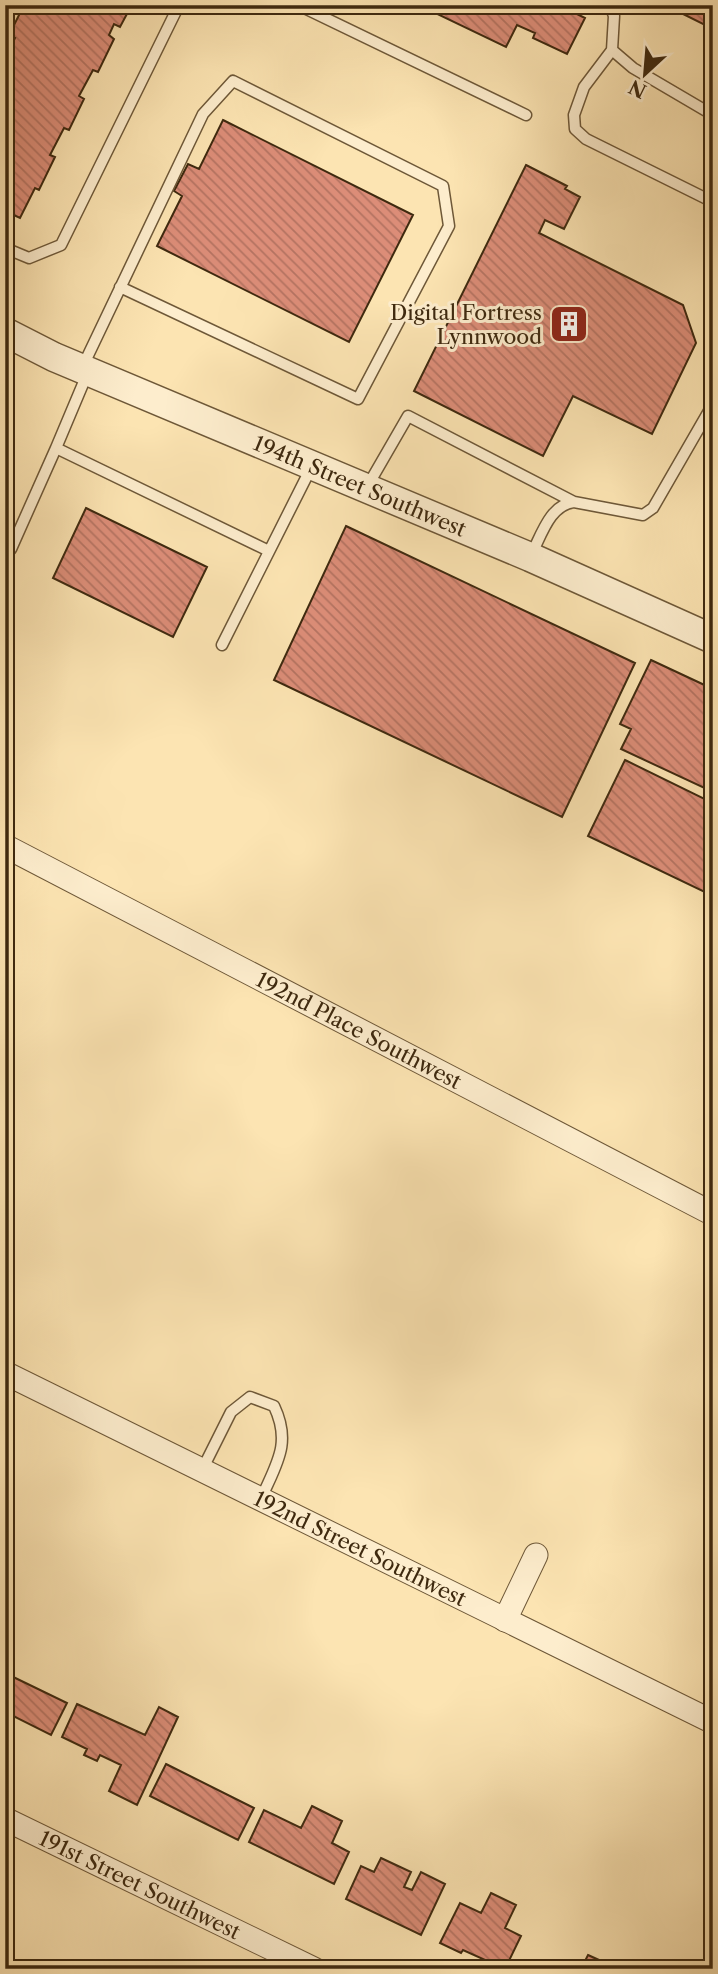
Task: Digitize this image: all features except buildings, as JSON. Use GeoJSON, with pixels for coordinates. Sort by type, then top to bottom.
{"type":"FeatureCollection","features":[{"type":"Feature","properties":{"kind":"street","name":"194th Street Southwest"},"geometry":{"type":"LineString","coordinates":[[5,332],[85,369],[530,557],[713,639]]}},
{"type":"Feature","properties":{"kind":"street","name":"192nd Place Southwest"},"geometry":{"type":"LineString","coordinates":[[5,846],[713,1214]]}},
{"type":"Feature","properties":{"kind":"street","name":"192nd Street Southwest"},"geometry":{"type":"LineString","coordinates":[[5,1373],[713,1722]]}},
{"type":"Feature","properties":{"kind":"street"},"geometry":{"type":"LineString","coordinates":[[505,1620],[536,1555]]}},
{"type":"Feature","properties":{"kind":"street","name":"191st Street Southwest"},"geometry":{"type":"LineString","coordinates":[[5,1819],[314,1969]]}},
{"type":"Feature","properties":{"kind":"lane"},"geometry":{"type":"LineString","coordinates":[[5,248],[29,258],[61,245],[179,5]]}},
{"type":"Feature","properties":{"kind":"lane"},"geometry":{"type":"LineString","coordinates":[[298,5],[526,115]]}},
{"type":"Feature","properties":{"kind":"lane"},"geometry":{"type":"LineString","coordinates":[[610,5],[614,16],[612,50],[584,88],[574,115],[575,129],[586,139],[713,202]]}},
{"type":"Feature","properties":{"kind":"lane"},"geometry":{"type":"LineString","coordinates":[[612,50],[633,68],[713,115]]}},
{"type":"Feature","properties":{"kind":"lane"},"geometry":{"type":"LineString","coordinates":[[11,549],[56,448],[85,369],[120,287],[203,114],[233,81],[443,186],[449,226],[358,399],[120,287]]}},
{"type":"Feature","properties":{"kind":"lane"},"geometry":{"type":"LineString","coordinates":[[530,557],[555,509],[564,503],[574,502],[643,515],[653,508],[713,404]]}},
{"type":"Feature","properties":{"kind":"lane"},"geometry":{"type":"LineString","coordinates":[[367,487],[408,416],[574,502]]}},
{"type":"Feature","properties":{"kind":"lane"},"geometry":{"type":"LineString","coordinates":[[56,448],[269,551]]}},
{"type":"Feature","properties":{"kind":"lane"},"geometry":{"type":"LineString","coordinates":[[222,645],[313,464]]}},
{"type":"Feature","properties":{"kind":"lane"},"geometry":{"type":"LineString","coordinates":[[202,1470],[231,1412],[250,1397],[274,1406],[282,1423],[283,1446],[261,1499]]}},
{"type":"Feature","properties":{"kind":"place","name":"Digital Fortress Lynnwood"},"geometry":{"type":"Point","coordinates":[569,324]}}]}
